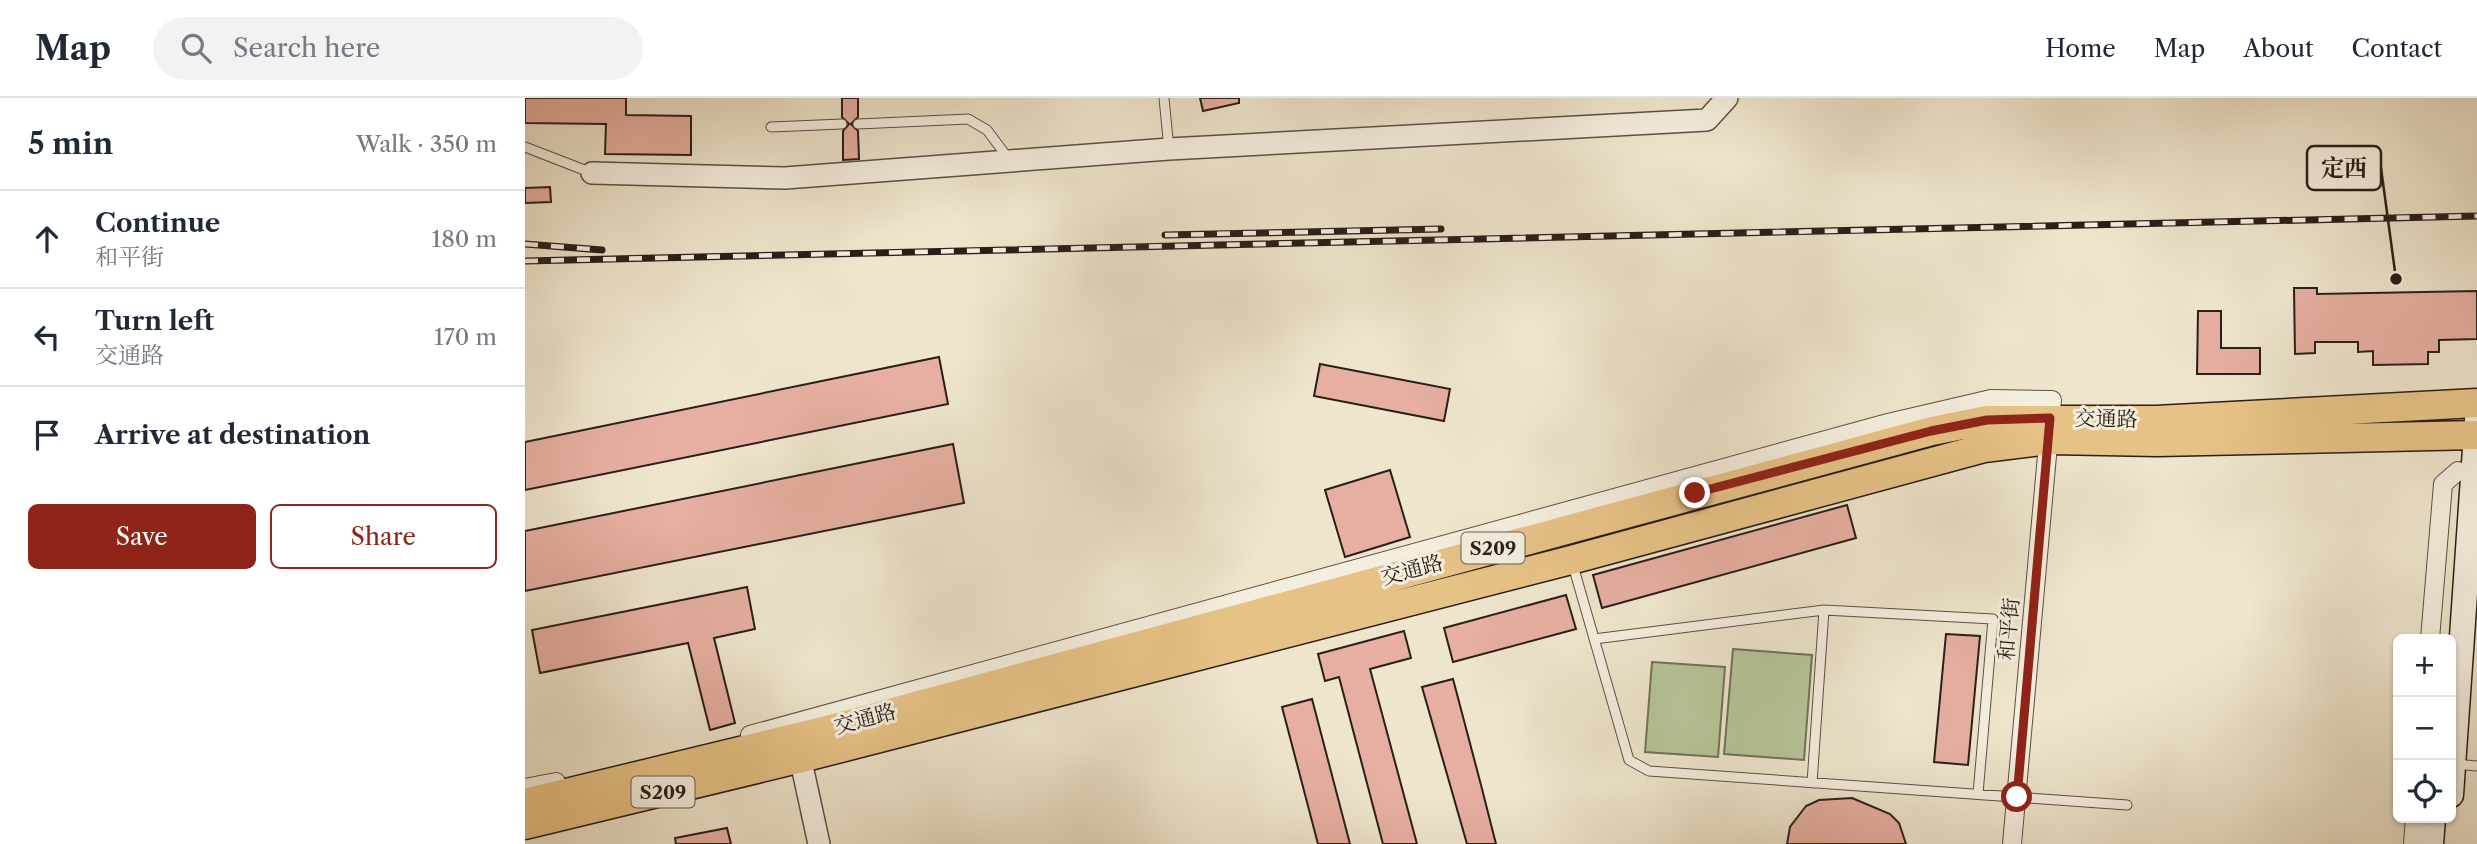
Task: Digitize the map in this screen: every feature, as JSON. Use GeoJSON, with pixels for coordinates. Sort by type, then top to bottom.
{"type":"FeatureCollection","features":[{"type":"Feature","properties":{"kind":"main road","name":"交通路"},"geometry":{"type":"LineString","coordinates":[[525,803],[799,748],[1571,560],[1984,448],[2051,419]]}},
{"type":"Feature","properties":{"kind":"main road","name":"交通路"},"geometry":{"type":"LineString","coordinates":[[525,825],[1801,464],[1987,420],[2051,419],[2158,442],[2472,422]]}},
{"type":"Feature","properties":{"kind":"main road"},"geometry":{"type":"LineString","coordinates":[[2446,634],[2458,471],[2472,422]]}},
{"type":"Feature","properties":{"kind":"main road"},"geometry":{"type":"LineString","coordinates":[[2456,784],[2465,765],[2472,422]]}},
{"type":"Feature","properties":{"kind":"main road"},"geometry":{"type":"LineString","coordinates":[[2431,844],[2433,823]]}},
{"type":"Feature","properties":{"kind":"main road"},"geometry":{"type":"LineString","coordinates":[[2447,844],[2449,823]]}},
{"type":"Feature","properties":{"kind":"street"},"geometry":{"type":"LineString","coordinates":[[592,173],[785,178],[1169,149],[1707,120],[1727,98]]}},
{"type":"Feature","properties":{"kind":"street"},"geometry":{"type":"LineString","coordinates":[[525,788],[687,752],[1888,423],[1991,399],[2051,419]]}},
{"type":"Feature","properties":{"kind":"street","name":"和平街"},"geometry":{"type":"LineString","coordinates":[[2012,844],[2051,419]]}},
{"type":"Feature","properties":{"kind":"street"},"geometry":{"type":"LineString","coordinates":[[2430,634],[2443,484],[2458,471]]}},
{"type":"Feature","properties":{"kind":"street"},"geometry":{"type":"LineString","coordinates":[[799,748],[819,844]]}},
{"type":"Feature","properties":{"kind":"street"},"geometry":{"type":"LineString","coordinates":[[2413,844],[2415,823]]}},
{"type":"Feature","properties":{"kind":"lane"},"geometry":{"type":"LineString","coordinates":[[1164,98],[1169,149]]}},
{"type":"Feature","properties":{"kind":"lane"},"geometry":{"type":"LineString","coordinates":[[858,124],[968,119],[987,130],[1009,160]]}},
{"type":"Feature","properties":{"kind":"lane"},"geometry":{"type":"LineString","coordinates":[[771,127],[842,124]]}},
{"type":"Feature","properties":{"kind":"lane"},"geometry":{"type":"LineString","coordinates":[[525,147],[592,173]]}},
{"type":"Feature","properties":{"kind":"lane"},"geometry":{"type":"LineString","coordinates":[[1571,560],[1629,760],[1649,771],[2127,805]]}},
{"type":"Feature","properties":{"kind":"lane"},"geometry":{"type":"LineString","coordinates":[[1594,639],[1824,610],[1993,619],[1978,794]]}},
{"type":"Feature","properties":{"kind":"lane"},"geometry":{"type":"LineString","coordinates":[[1812,783],[1824,610]]}},
{"type":"Feature","properties":{"kind":"green space"},"geometry":{"type":"Polygon","coordinates":[[[1733,649],[1812,655],[1804,760],[1724,754],[1733,649]]]}},
{"type":"Feature","properties":{"kind":"green space"},"geometry":{"type":"Polygon","coordinates":[[[1652,662],[1725,667],[1718,757],[1645,752],[1652,662]]]}},
{"type":"Feature","properties":{"kind":"building"},"geometry":{"type":"Polygon","coordinates":[[[525,98],[626,98],[626,115],[691,116],[691,155],[605,154],[606,124],[525,123],[525,98]]]}},
{"type":"Feature","properties":{"kind":"building"},"geometry":{"type":"Polygon","coordinates":[[[842,98],[858,98],[858,117],[851,124],[858,131],[859,159],[843,160],[843,131],[849,124],[842,117],[842,98]]]}},
{"type":"Feature","properties":{"kind":"building"},"geometry":{"type":"Polygon","coordinates":[[[1200,98],[1239,98],[1239,103],[1203,111],[1200,98]]]}},
{"type":"Feature","properties":{"kind":"building"},"geometry":{"type":"Polygon","coordinates":[[[550,187],[551,202],[525,203],[525,188],[550,187]]]}},
{"type":"Feature","properties":{"kind":"building"},"geometry":{"type":"Polygon","coordinates":[[[2294,288],[2317,288],[2317,294],[2477,291],[2477,339],[2439,340],[2439,352],[2428,352],[2428,364],[2373,365],[2373,351],[2358,352],[2358,342],[2315,342],[2315,353],[2295,354],[2294,288]]]}},
{"type":"Feature","properties":{"kind":"building"},"geometry":{"type":"Polygon","coordinates":[[[2198,311],[2221,311],[2221,348],[2260,348],[2260,374],[2197,374],[2198,311]]]}},
{"type":"Feature","properties":{"kind":"building"},"geometry":{"type":"Polygon","coordinates":[[[939,357],[948,404],[525,490],[525,442],[939,357]]]}},
{"type":"Feature","properties":{"kind":"building"},"geometry":{"type":"Polygon","coordinates":[[[1320,364],[1450,389],[1444,421],[1314,396],[1320,364]]]}},
{"type":"Feature","properties":{"kind":"building"},"geometry":{"type":"Polygon","coordinates":[[[953,444],[964,503],[525,591],[525,531],[953,444]]]}},
{"type":"Feature","properties":{"kind":"building"},"geometry":{"type":"Polygon","coordinates":[[[1390,470],[1410,537],[1345,557],[1325,490],[1390,470]]]}},
{"type":"Feature","properties":{"kind":"building"},"geometry":{"type":"Polygon","coordinates":[[[1847,505],[1856,538],[1602,608],[1593,575],[1847,505]]]}},
{"type":"Feature","properties":{"kind":"building"},"geometry":{"type":"Polygon","coordinates":[[[747,587],[755,629],[714,638],[735,723],[710,730],[688,643],[540,673],[532,630],[747,587]]]}},
{"type":"Feature","properties":{"kind":"building"},"geometry":{"type":"Polygon","coordinates":[[[1566,595],[1576,629],[1453,662],[1444,628],[1566,595]]]}},
{"type":"Feature","properties":{"kind":"building"},"geometry":{"type":"Polygon","coordinates":[[[1404,631],[1411,658],[1370,669],[1417,844],[1383,844],[1339,677],[1325,681],[1318,654],[1404,631]]]}},
{"type":"Feature","properties":{"kind":"building"},"geometry":{"type":"Polygon","coordinates":[[[1946,634],[1980,636],[1968,765],[1934,762],[1946,634]]]}},
{"type":"Feature","properties":{"kind":"building"},"geometry":{"type":"Polygon","coordinates":[[[1453,679],[1496,844],[1467,844],[1422,687],[1453,679]]]}},
{"type":"Feature","properties":{"kind":"building"},"geometry":{"type":"Polygon","coordinates":[[[1312,699],[1350,844],[1318,844],[1282,707],[1312,699]]]}},
{"type":"Feature","properties":{"kind":"building"},"geometry":{"type":"Polygon","coordinates":[[[1852,798],[1890,814],[1899,823],[1906,844],[1787,844],[1790,827],[1806,806],[1819,800],[1852,798]]]}},
{"type":"Feature","properties":{"kind":"building"},"geometry":{"type":"Polygon","coordinates":[[[727,828],[731,844],[676,844],[675,838],[727,828]]]}},
{"type":"Feature","properties":{"kind":"railway"},"geometry":{"type":"LineString","coordinates":[[525,261],[2477,216]]}},
{"type":"Feature","properties":{"kind":"railway"},"geometry":{"type":"LineString","coordinates":[[1165,235],[1441,229]]}},
{"type":"Feature","properties":{"kind":"railway"},"geometry":{"type":"LineString","coordinates":[[525,244],[602,250]]}},
{"type":"Feature","properties":{"kind":"place","name":"定西"},"geometry":{"type":"Point","coordinates":[2396,279]}},
{"type":"Feature","properties":{"kind":"route"},"geometry":{"type":"LineString","coordinates":[[1695,493],[1931,431],[1987,420],[2050,418],[2017,797]]}}]}
